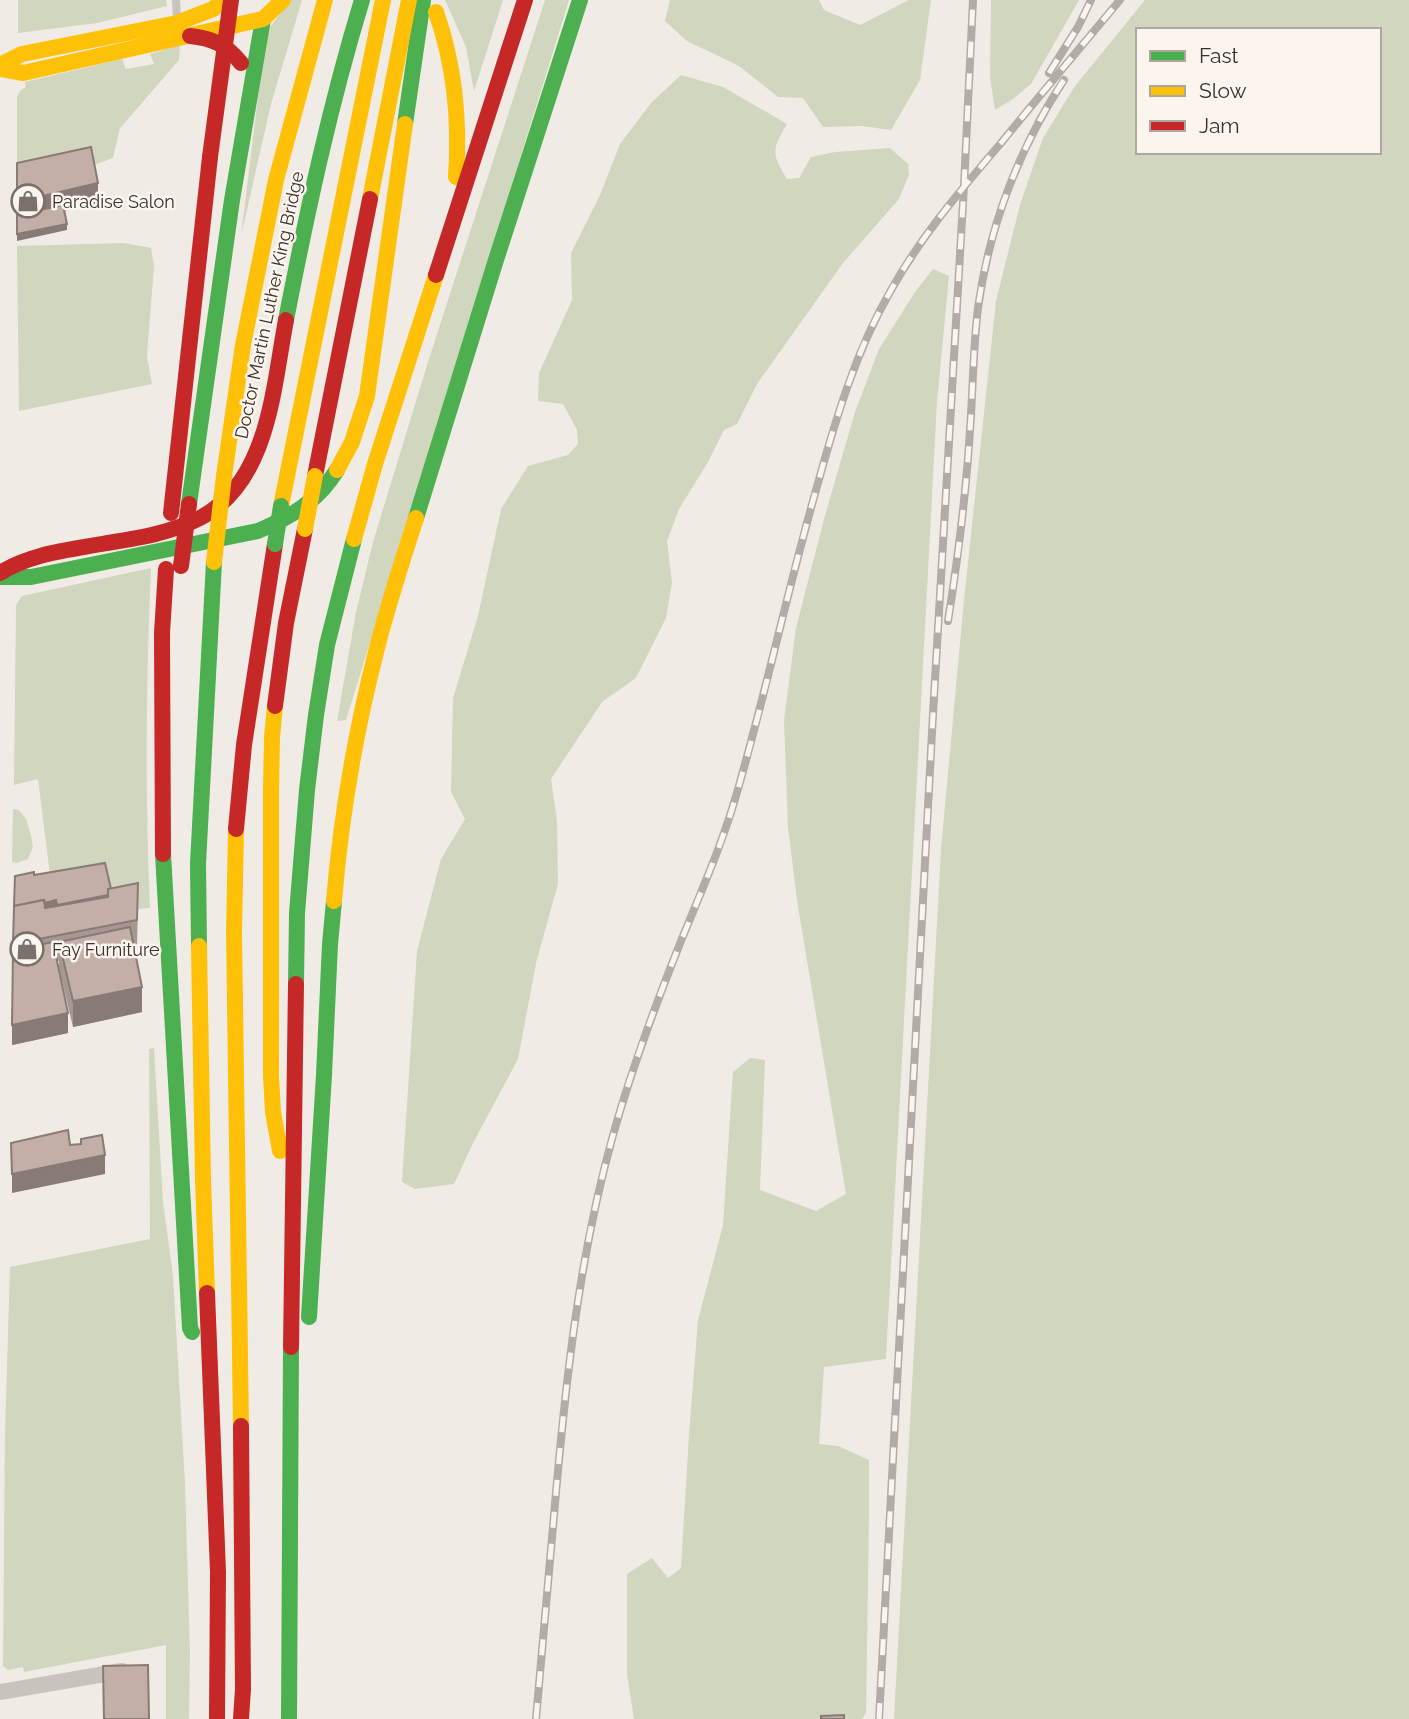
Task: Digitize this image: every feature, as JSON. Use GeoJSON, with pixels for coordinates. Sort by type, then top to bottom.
{"type":"FeatureCollection","features":[{"type":"Feature","properties":{"kind":"main road"},"geometry":{"type":"LineString","coordinates":[[0,67],[22,54],[177,23],[213,9],[224,0]]}},
{"type":"Feature","properties":{"kind":"main road"},"geometry":{"type":"LineString","coordinates":[[210,1369],[190,1328],[163,853],[163,719],[174,568],[171,513],[210,157],[231,0]]}},
{"type":"Feature","properties":{"kind":"main road"},"geometry":{"type":"LineString","coordinates":[[174,568],[189,504],[249,93],[263,19],[270,0]]}},
{"type":"Feature","properties":{"kind":"main road"},"geometry":{"type":"LineString","coordinates":[[0,67],[23,72],[263,19],[283,0]]}},
{"type":"Feature","properties":{"kind":"main road"},"geometry":{"type":"LineString","coordinates":[[217,1719],[218,1572],[203,1181],[198,864],[214,562],[243,345],[276,180],[325,0]]}},
{"type":"Feature","properties":{"kind":"main road","name":"Doctor Martin Luther King Bridge"},"geometry":{"type":"LineString","coordinates":[[0,575],[25,559],[157,533],[204,517],[230,493],[251,467],[265,433],[313,186],[330,111],[362,0]]}},
{"type":"Feature","properties":{"kind":"main road"},"geometry":{"type":"LineString","coordinates":[[241,1719],[243,1566],[235,837],[243,745],[281,506],[383,0]]}},
{"type":"Feature","properties":{"kind":"main road"},"geometry":{"type":"LineString","coordinates":[[292,1201],[273,1112],[271,1076],[271,789],[277,684],[304,529],[409,0]]}},
{"type":"Feature","properties":{"kind":"main road","name":"Doctor Martin Luther King Bridge"},"geometry":{"type":"LineString","coordinates":[[0,575],[30,577],[258,531],[300,512],[319,495],[345,457],[367,396],[423,0]]}},
{"type":"Feature","properties":{"kind":"main road"},"geometry":{"type":"LineString","coordinates":[[289,1719],[292,1201],[297,913],[316,715],[327,645],[374,464],[525,0]]}},
{"type":"Feature","properties":{"kind":"main road"},"geometry":{"type":"LineString","coordinates":[[292,1366],[308,1328],[330,944],[339,843],[357,733],[376,650],[402,562],[580,0]]}},
{"type":"Feature","properties":{"kind":"main road"},"geometry":{"type":"LineString","coordinates":[[436,12],[445,35],[456,83],[459,130],[451,225]]}},
{"type":"Feature","properties":{"kind":"main road"},"geometry":{"type":"LineString","coordinates":[[190,36],[211,38],[236,55],[243,65],[249,93]]}},
{"type":"Feature","properties":{"kind":"street"},"geometry":{"type":"LineString","coordinates":[[0,1692],[139,1668]]}},
{"type":"Feature","properties":{"kind":"lane"},"geometry":{"type":"LineString","coordinates":[[176,0],[177,23]]}},
{"type":"Feature","properties":{"kind":"green space"},"geometry":{"type":"Polygon","coordinates":[[[18,0],[166,0],[167,6],[97,23],[18,33],[18,0]]]}},
{"type":"Feature","properties":{"kind":"green space"},"geometry":{"type":"Polygon","coordinates":[[[291,0],[302,0],[271,104],[241,236],[266,32],[291,0]]]}},
{"type":"Feature","properties":{"kind":"green space"},"geometry":{"type":"Polygon","coordinates":[[[445,0],[503,0],[474,91],[466,47],[445,0]]]}},
{"type":"Feature","properties":{"kind":"green space"},"geometry":{"type":"Polygon","coordinates":[[[545,0],[569,0],[346,720],[337,721],[356,612],[373,542],[545,0]]]}},
{"type":"Feature","properties":{"kind":"green space"},"geometry":{"type":"Polygon","coordinates":[[[670,0],[819,0],[824,10],[860,25],[909,0],[931,0],[920,80],[891,130],[862,126],[823,127],[803,98],[778,97],[739,66],[687,41],[665,21],[670,0]]]}},
{"type":"Feature","properties":{"kind":"green space"},"geometry":{"type":"Polygon","coordinates":[[[991,0],[1079,0],[1031,84],[995,110],[990,77],[991,0]]]}},
{"type":"Feature","properties":{"kind":"green space"},"geometry":{"type":"Polygon","coordinates":[[[1145,0],[1409,0],[1409,1719],[894,1719],[941,849],[964,600],[996,301],[1020,205],[1043,138],[1075,86],[1145,0]]]}},
{"type":"Feature","properties":{"kind":"green space"},"geometry":{"type":"Polygon","coordinates":[[[180,45],[179,60],[120,128],[113,158],[91,166],[17,183],[17,97],[26,87],[25,82],[122,59],[126,69],[154,64],[150,54],[180,45]]]}},
{"type":"Feature","properties":{"kind":"green space"},"geometry":{"type":"Polygon","coordinates":[[[681,75],[723,87],[787,124],[775,152],[787,179],[799,178],[811,157],[835,152],[890,148],[908,164],[909,175],[899,199],[843,263],[757,384],[737,424],[724,430],[679,509],[667,541],[672,583],[666,618],[636,678],[602,702],[551,779],[557,821],[558,884],[536,963],[518,1059],[454,1184],[415,1189],[402,1182],[417,951],[441,859],[465,819],[451,792],[453,698],[478,616],[501,509],[528,466],[568,455],[578,444],[577,430],[563,404],[538,401],[539,373],[572,300],[571,253],[600,195],[620,144],[651,103],[681,75]]]}},
{"type":"Feature","properties":{"kind":"green space"},"geometry":{"type":"Polygon","coordinates":[[[124,243],[151,248],[154,266],[147,356],[152,384],[19,411],[17,246],[124,243]]]}},
{"type":"Feature","properties":{"kind":"green space"},"geometry":{"type":"Polygon","coordinates":[[[933,269],[949,276],[937,402],[886,1359],[824,1367],[819,1444],[838,1446],[869,1460],[866,1713],[862,1719],[634,1719],[627,1674],[627,1574],[652,1558],[668,1578],[681,1568],[698,1320],[723,1225],[733,1072],[750,1058],[765,1060],[760,1190],[816,1211],[846,1194],[798,907],[788,828],[784,720],[796,628],[855,412],[879,349],[933,269]]]}},
{"type":"Feature","properties":{"kind":"green space"},"geometry":{"type":"Polygon","coordinates":[[[151,568],[147,738],[150,908],[138,909],[52,891],[38,779],[14,785],[16,605],[22,596],[151,568]]]}},
{"type":"Feature","properties":{"kind":"green space"},"geometry":{"type":"Polygon","coordinates":[[[13,809],[19,810],[26,819],[33,847],[28,859],[17,863],[12,862],[13,809]]]}},
{"type":"Feature","properties":{"kind":"green space"},"geometry":{"type":"Polygon","coordinates":[[[154,1048],[163,1202],[173,1276],[185,1484],[190,1653],[189,1719],[166,1719],[166,1645],[24,1672],[23,1667],[8,1670],[3,1666],[10,1267],[150,1239],[149,1049],[154,1048]]]}},
{"type":"Feature","properties":{"kind":"building"},"geometry":{"type":"Polygon","coordinates":[[[91,147],[98,183],[17,202],[17,163],[91,147]]]}},
{"type":"Feature","properties":{"kind":"building"},"geometry":{"type":"Polygon","coordinates":[[[63,205],[67,224],[17,234],[17,215],[63,205]]]}},
{"type":"Feature","properties":{"kind":"building"},"geometry":{"type":"Polygon","coordinates":[[[105,863],[111,889],[108,889],[108,895],[57,905],[56,900],[45,903],[44,900],[14,906],[15,876],[105,863]]]}},
{"type":"Feature","properties":{"kind":"building"},"geometry":{"type":"Polygon","coordinates":[[[138,883],[137,920],[13,944],[14,906],[44,900],[45,908],[108,897],[108,889],[138,883]]]}},
{"type":"Feature","properties":{"kind":"building"},"geometry":{"type":"Polygon","coordinates":[[[130,927],[142,987],[73,1001],[59,942],[130,927]]]}},
{"type":"Feature","properties":{"kind":"building"},"geometry":{"type":"Polygon","coordinates":[[[53,942],[68,1013],[12,1025],[13,950],[53,942]]]}},
{"type":"Feature","properties":{"kind":"building"},"geometry":{"type":"Polygon","coordinates":[[[68,1130],[70,1145],[81,1144],[81,1139],[102,1135],[105,1155],[12,1174],[11,1143],[68,1130]]]}},
{"type":"Feature","properties":{"kind":"building"},"geometry":{"type":"Polygon","coordinates":[[[148,1665],[149,1719],[104,1719],[103,1666],[148,1665]]]}},
{"type":"Feature","properties":{"kind":"building"},"geometry":{"type":"Polygon","coordinates":[[[844,1715],[844,1719],[821,1719],[821,1716],[844,1715]]]}},
{"type":"Feature","properties":{"kind":"railway"},"geometry":{"type":"LineString","coordinates":[[879,1719],[973,0]]}},
{"type":"Feature","properties":{"kind":"railway"},"geometry":{"type":"LineString","coordinates":[[1049,73],[1078,27],[1091,0]]}},
{"type":"Feature","properties":{"kind":"railway"},"geometry":{"type":"LineString","coordinates":[[536,1719],[568,1373],[600,1185],[619,1114],[643,1041],[732,809],[807,521],[840,410],[867,338],[902,271],[956,196],[1120,0]]}},
{"type":"Feature","properties":{"kind":"railway"},"geometry":{"type":"LineString","coordinates":[[948,621],[964,502],[976,323],[983,278],[1008,189],[1033,133],[1064,80]]}},
{"type":"Feature","properties":{"kind":"traffic: fast"},"geometry":{"type":"LineString","coordinates":[[286,320],[320,159],[362,0]]}},
{"type":"Feature","properties":{"kind":"traffic: fast"},"geometry":{"type":"LineString","coordinates":[[405,124],[423,0]]}},
{"type":"Feature","properties":{"kind":"traffic: fast"},"geometry":{"type":"LineString","coordinates":[[416,518],[580,0]]}},
{"type":"Feature","properties":{"kind":"traffic: fast"},"geometry":{"type":"LineString","coordinates":[[189,504],[232,200],[263,19]]}},
{"type":"Feature","properties":{"kind":"traffic: fast"},"geometry":{"type":"LineString","coordinates":[[0,577],[31,577],[258,531],[303,507],[321,491],[337,470]]}},
{"type":"Feature","properties":{"kind":"traffic: fast"},"geometry":{"type":"LineString","coordinates":[[275,544],[281,506]]}},
{"type":"Feature","properties":{"kind":"traffic: fast"},"geometry":{"type":"LineString","coordinates":[[296,984],[297,913],[316,715],[327,645],[354,539]]}},
{"type":"Feature","properties":{"kind":"traffic: fast"},"geometry":{"type":"LineString","coordinates":[[199,946],[198,864],[214,562]]}},
{"type":"Feature","properties":{"kind":"traffic: fast"},"geometry":{"type":"LineString","coordinates":[[163,854],[192,1332]]}},
{"type":"Feature","properties":{"kind":"traffic: fast"},"geometry":{"type":"LineString","coordinates":[[309,1317],[334,901]]}},
{"type":"Feature","properties":{"kind":"traffic: fast"},"geometry":{"type":"LineString","coordinates":[[289,1719],[291,1347]]}},
{"type":"Feature","properties":{"kind":"traffic: slow"},"geometry":{"type":"LineString","coordinates":[[0,65],[22,54],[177,23],[213,9],[224,0]]}},
{"type":"Feature","properties":{"kind":"traffic: slow"},"geometry":{"type":"LineString","coordinates":[[0,69],[23,73],[263,19],[283,0]]}},
{"type":"Feature","properties":{"kind":"traffic: slow"},"geometry":{"type":"LineString","coordinates":[[224,476],[243,345],[276,180],[325,0]]}},
{"type":"Feature","properties":{"kind":"traffic: slow"},"geometry":{"type":"LineString","coordinates":[[281,506],[383,0]]}},
{"type":"Feature","properties":{"kind":"traffic: slow"},"geometry":{"type":"LineString","coordinates":[[370,199],[409,0]]}},
{"type":"Feature","properties":{"kind":"traffic: slow"},"geometry":{"type":"LineString","coordinates":[[436,12],[448,53],[455,93],[456,177]]}},
{"type":"Feature","properties":{"kind":"traffic: slow"},"geometry":{"type":"LineString","coordinates":[[337,470],[352,442],[367,396],[405,124]]}},
{"type":"Feature","properties":{"kind":"traffic: slow"},"geometry":{"type":"LineString","coordinates":[[354,539],[375,464],[436,275]]}},
{"type":"Feature","properties":{"kind":"traffic: slow"},"geometry":{"type":"LineString","coordinates":[[214,562],[224,476]]}},
{"type":"Feature","properties":{"kind":"traffic: slow"},"geometry":{"type":"LineString","coordinates":[[305,529],[315,476]]}},
{"type":"Feature","properties":{"kind":"traffic: slow"},"geometry":{"type":"LineString","coordinates":[[334,901],[345,807],[368,683],[416,518]]}},
{"type":"Feature","properties":{"kind":"traffic: slow"},"geometry":{"type":"LineString","coordinates":[[275,706],[271,789],[271,1076],[273,1112],[280,1151]]}},
{"type":"Feature","properties":{"kind":"traffic: slow"},"geometry":{"type":"LineString","coordinates":[[236,829],[234,933],[241,1426]]}},
{"type":"Feature","properties":{"kind":"traffic: slow"},"geometry":{"type":"LineString","coordinates":[[199,946],[207,1293]]}},
{"type":"Feature","properties":{"kind":"traffic: jam"},"geometry":{"type":"LineString","coordinates":[[210,157],[231,0]]}},
{"type":"Feature","properties":{"kind":"traffic: jam"},"geometry":{"type":"LineString","coordinates":[[436,275],[525,0]]}},
{"type":"Feature","properties":{"kind":"traffic: jam"},"geometry":{"type":"LineString","coordinates":[[190,36],[218,43],[241,63]]}},
{"type":"Feature","properties":{"kind":"traffic: jam"},"geometry":{"type":"LineString","coordinates":[[171,513],[210,157]]}},
{"type":"Feature","properties":{"kind":"traffic: jam"},"geometry":{"type":"LineString","coordinates":[[315,476],[370,199]]}},
{"type":"Feature","properties":{"kind":"traffic: jam"},"geometry":{"type":"LineString","coordinates":[[0,573],[25,561],[65,550],[178,528],[200,518],[223,502],[241,481],[264,431],[286,320]]}},
{"type":"Feature","properties":{"kind":"traffic: jam"},"geometry":{"type":"LineString","coordinates":[[181,566],[189,504]]}},
{"type":"Feature","properties":{"kind":"traffic: jam"},"geometry":{"type":"LineString","coordinates":[[275,706],[286,623],[305,529]]}},
{"type":"Feature","properties":{"kind":"traffic: jam"},"geometry":{"type":"LineString","coordinates":[[236,829],[244,745],[275,544]]}},
{"type":"Feature","properties":{"kind":"traffic: jam"},"geometry":{"type":"LineString","coordinates":[[163,854],[162,633],[166,569]]}},
{"type":"Feature","properties":{"kind":"traffic: jam"},"geometry":{"type":"LineString","coordinates":[[291,1347],[296,984]]}},
{"type":"Feature","properties":{"kind":"traffic: jam"},"geometry":{"type":"LineString","coordinates":[[207,1293],[218,1572],[217,1719]]}},
{"type":"Feature","properties":{"kind":"traffic: jam"},"geometry":{"type":"LineString","coordinates":[[241,1426],[241,1719]]}},
{"type":"Feature","properties":{"kind":"place","name":"Paradise Salon"},"geometry":{"type":"Point","coordinates":[28,201]}},
{"type":"Feature","properties":{"kind":"place","name":"Fay Furniture"},"geometry":{"type":"Point","coordinates":[27,949]}}]}
